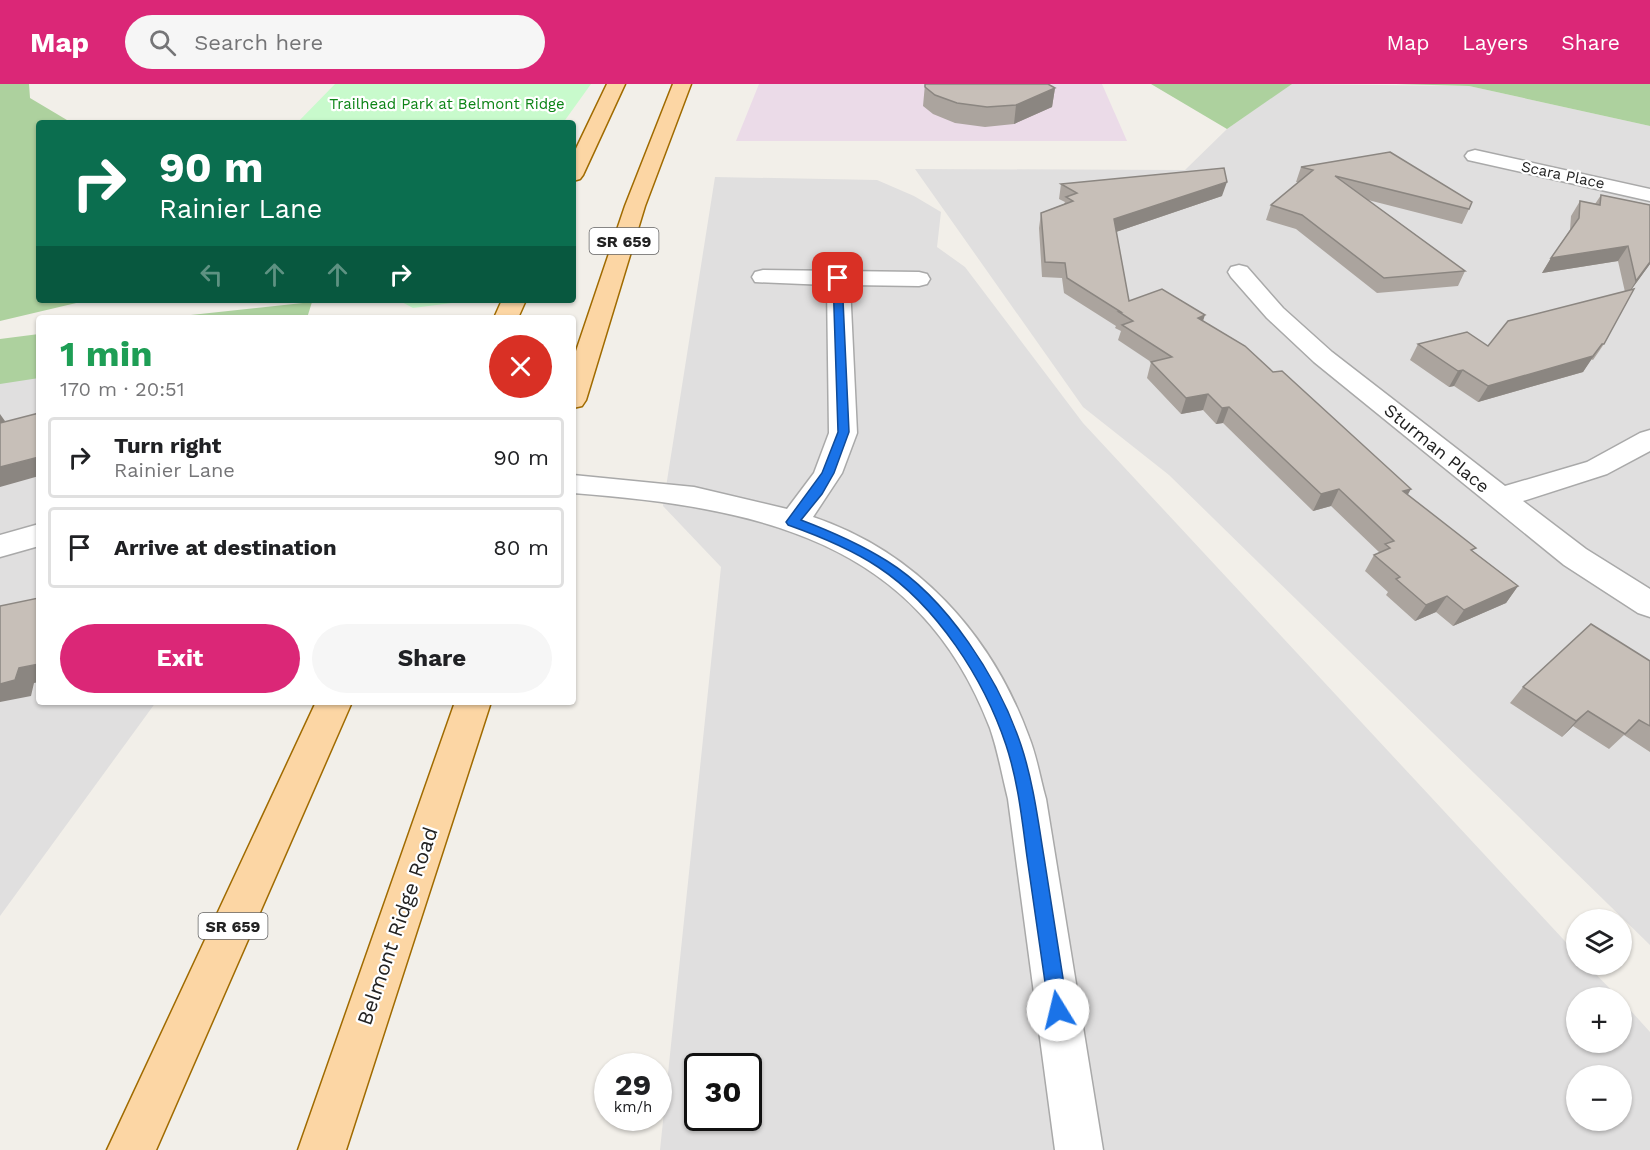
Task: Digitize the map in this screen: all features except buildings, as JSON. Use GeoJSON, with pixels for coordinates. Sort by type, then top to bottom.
{"type":"FeatureCollection","features":[{"type":"Feature","properties":{"kind":"main road"},"geometry":{"type":"LineString","coordinates":[[576,169],[616,84]]}},
{"type":"Feature","properties":{"kind":"main road","name":"SR 659"},"geometry":{"type":"LineString","coordinates":[[576,391],[635,206],[682,84]]}},
{"type":"Feature","properties":{"kind":"main road","name":"SR 659"},"geometry":{"type":"LineString","coordinates":[[131,1150],[333,705]]}},
{"type":"Feature","properties":{"kind":"main road","name":"Belmont Ridge Road"},"geometry":{"type":"LineString","coordinates":[[322,1150],[472,705]]}},
{"type":"Feature","properties":{"kind":"street","name":"Scara Place"},"geometry":{"type":"LineString","coordinates":[[1475,156],[1650,195]]}},
{"type":"Feature","properties":{"kind":"street","name":"Sturman Place"},"geometry":{"type":"LineString","coordinates":[[1239,273],[1275,313],[1323,357],[1575,557],[1650,606]]}},
{"type":"Feature","properties":{"kind":"street"},"geometry":{"type":"LineString","coordinates":[[763,277],[919,279]]}},
{"type":"Feature","properties":{"kind":"street"},"geometry":{"type":"LineString","coordinates":[[793,522],[828,473],[843,432],[838,278]]}},
{"type":"Feature","properties":{"kind":"street"},"geometry":{"type":"LineString","coordinates":[[1499,498],[1597,468],[1650,439]]}},
{"type":"Feature","properties":{"kind":"street"},"geometry":{"type":"LineString","coordinates":[[576,484],[637,488],[704,498],[773,514],[831,536],[884,564],[925,599],[961,640],[991,692],[1014,745],[1027,799],[1079,1150]]}},
{"type":"Feature","properties":{"kind":"street"},"geometry":{"type":"LineString","coordinates":[[0,546],[36,536]]}},
{"type":"Feature","properties":{"kind":"shaded area"},"geometry":{"type":"Polygon","coordinates":[[[759,84],[1102,84],[1127,141],[736,141],[759,84]]]}},
{"type":"Feature","properties":{"kind":"shaded area"},"geometry":{"type":"Polygon","coordinates":[[[1291,84],[1469,86],[1650,126],[1650,945],[1632,927],[1632,909],[1613,909],[1169,475],[1083,407],[915,169],[1185,170],[1227,129],[1291,84]]]}},
{"type":"Feature","properties":{"kind":"shaded area"},"geometry":{"type":"Polygon","coordinates":[[[715,177],[877,180],[914,196],[941,212],[937,247],[965,267],[1083,423],[1566,942],[1566,975],[1597,975],[1608,987],[1566,987],[1566,1053],[1632,1053],[1632,1012],[1650,1032],[1650,1150],[660,1150],[662,1131],[672,1131],[672,1053],[670,1053],[721,567],[663,506],[715,177]]]}},
{"type":"Feature","properties":{"kind":"shaded area"},"geometry":{"type":"Polygon","coordinates":[[[36,368],[36,705],[154,705],[0,916],[0,374],[36,368]]]}},
{"type":"Feature","properties":{"kind":"green space"},"geometry":{"type":"Polygon","coordinates":[[[0,84],[29,84],[30,98],[67,120],[36,120],[36,303],[76,303],[0,321],[0,84]]]}},
{"type":"Feature","properties":{"kind":"green space","name":"Trailhead Park at Belmont Ridge"},"geometry":{"type":"Polygon","coordinates":[[[335,84],[591,84],[565,120],[300,120],[335,84]]]}},
{"type":"Feature","properties":{"kind":"green space"},"geometry":{"type":"Polygon","coordinates":[[[1151,84],[1292,84],[1227,129],[1151,84]]]}},
{"type":"Feature","properties":{"kind":"green space"},"geometry":{"type":"Polygon","coordinates":[[[1396,84],[1650,84],[1650,126],[1469,86],[1396,84]]]}},
{"type":"Feature","properties":{"kind":"green space"},"geometry":{"type":"Polygon","coordinates":[[[303,303],[312,303],[308,315],[191,315],[303,303]]]}},
{"type":"Feature","properties":{"kind":"green space"},"geometry":{"type":"Polygon","coordinates":[[[404,303],[452,303],[413,308],[404,303]]]}},
{"type":"Feature","properties":{"kind":"green space"},"geometry":{"type":"Polygon","coordinates":[[[36,334],[36,378],[0,384],[0,339],[36,334]]]}},
{"type":"Feature","properties":{"kind":"route"},"geometry":{"type":"LineString","coordinates":[[838,278],[843,432],[828,473],[793,522],[831,536],[884,564],[925,599],[961,640],[991,692],[1014,745],[1027,799],[1058,1010]]}}]}
